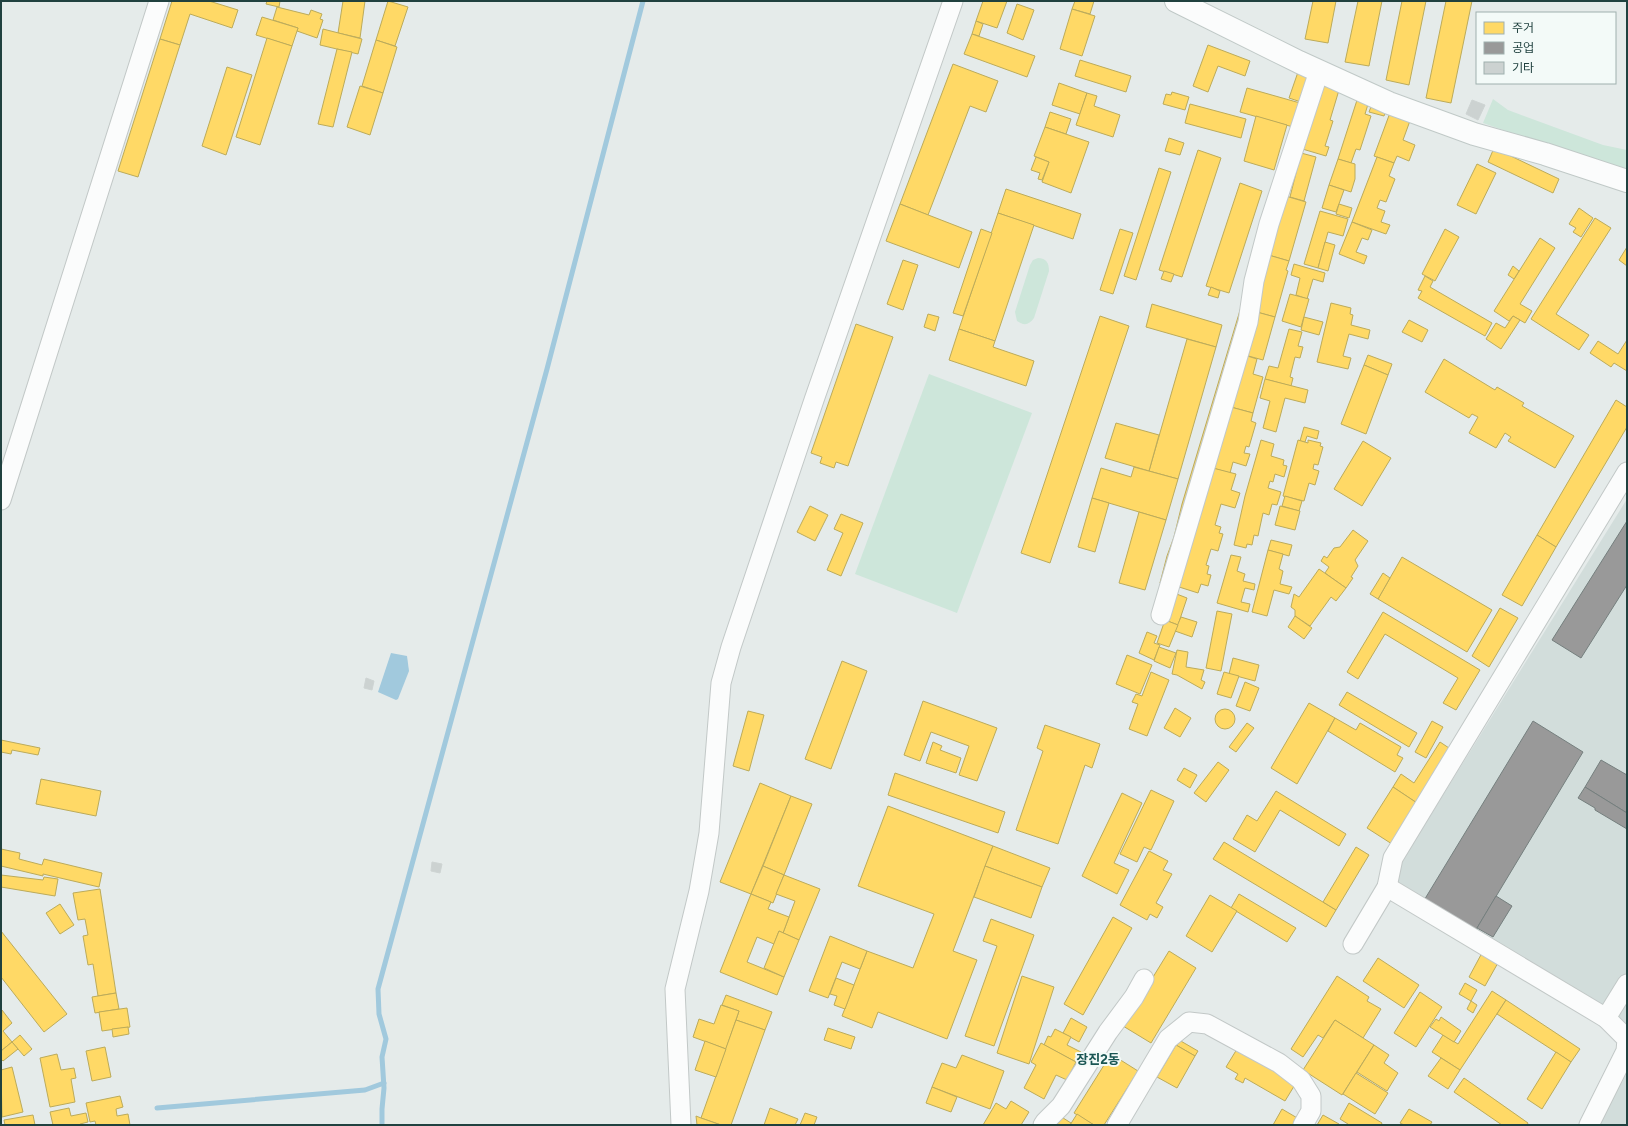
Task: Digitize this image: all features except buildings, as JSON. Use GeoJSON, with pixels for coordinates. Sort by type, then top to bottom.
{"type":"FeatureCollection","features":[{"type":"Feature","properties":{"kind":"street"},"geometry":{"type":"LineString","coordinates":[[1,500],[159,1]]}},
{"type":"Feature","properties":{"kind":"street"},"geometry":{"type":"LineString","coordinates":[[681,1125],[675,989],[699,891],[709,833],[721,683],[731,648],[814,400],[953,1]]}},
{"type":"Feature","properties":{"kind":"street"},"geometry":{"type":"LineString","coordinates":[[1176,1],[1319,71],[1389,102],[1474,134],[1545,154],[1627,182]]}},
{"type":"Feature","properties":{"kind":"street"},"geometry":{"type":"LineString","coordinates":[[1161,615],[1248,322],[1254,281],[1269,224],[1319,71]]}},
{"type":"Feature","properties":{"kind":"street"},"geometry":{"type":"LineString","coordinates":[[1353,944],[1387,887],[1393,858],[1627,472]]}},
{"type":"Feature","properties":{"kind":"street"},"geometry":{"type":"LineString","coordinates":[[1387,887],[1606,1018],[1627,1039],[1626,1051],[1589,1125]]}},
{"type":"Feature","properties":{"kind":"street"},"geometry":{"type":"LineString","coordinates":[[1043,1125],[1061,1106],[1108,1032],[1134,997],[1144,979]]}},
{"type":"Feature","properties":{"kind":"street"},"geometry":{"type":"LineString","coordinates":[[1606,1018],[1627,984]]}},
{"type":"Feature","properties":{"kind":"street"},"geometry":{"type":"LineString","coordinates":[[1117,1125],[1168,1039],[1189,1022],[1207,1024],[1279,1063],[1301,1080],[1310,1096],[1311,1111],[1304,1125]]}},
{"type":"Feature","properties":{"kind":"shaded area"},"geometry":{"type":"Polygon","coordinates":[[[1627,499],[1627,1024],[1403,893],[1398,881],[1399,866],[1627,499]]]}},
{"type":"Feature","properties":{"kind":"shaded area"},"geometry":{"type":"Polygon","coordinates":[[[1627,1072],[1627,1125],[1599,1125],[1621,1084],[1627,1072]]]}},
{"type":"Feature","properties":{"kind":"green space"},"geometry":{"type":"Polygon","coordinates":[[[1493,99],[1508,110],[1603,145],[1627,150],[1627,173],[1483,123],[1493,99]]]}},
{"type":"Feature","properties":{"kind":"green space"},"geometry":{"type":"Polygon","coordinates":[[[1038,258],[1043,259],[1046,262],[1049,271],[1034,318],[1028,323],[1022,324],[1017,321],[1015,312],[1030,265],[1033,260],[1038,258]]]}},
{"type":"Feature","properties":{"kind":"green space"},"geometry":{"type":"Polygon","coordinates":[[[929,374],[1032,413],[957,613],[855,574],[929,374]]]}},
{"type":"Feature","properties":{"kind":"water"},"geometry":{"type":"Polygon","coordinates":[[[391,653],[407,656],[409,671],[398,699],[396,700],[378,692],[391,653]]]}},
{"type":"Feature","properties":{"kind":"waterway"},"geometry":{"type":"LineString","coordinates":[[382,1125],[384,1088],[382,1057],[386,1039],[379,1014],[378,989],[547,369],[643,1]]}},
{"type":"Feature","properties":{"kind":"waterway"},"geometry":{"type":"LineString","coordinates":[[157,1108],[365,1090],[384,1083]]}},
{"type":"Feature","properties":{"kind":"district","name":"장진2동"},"geometry":{"type":"Point","coordinates":[1098,1059]}}]}
